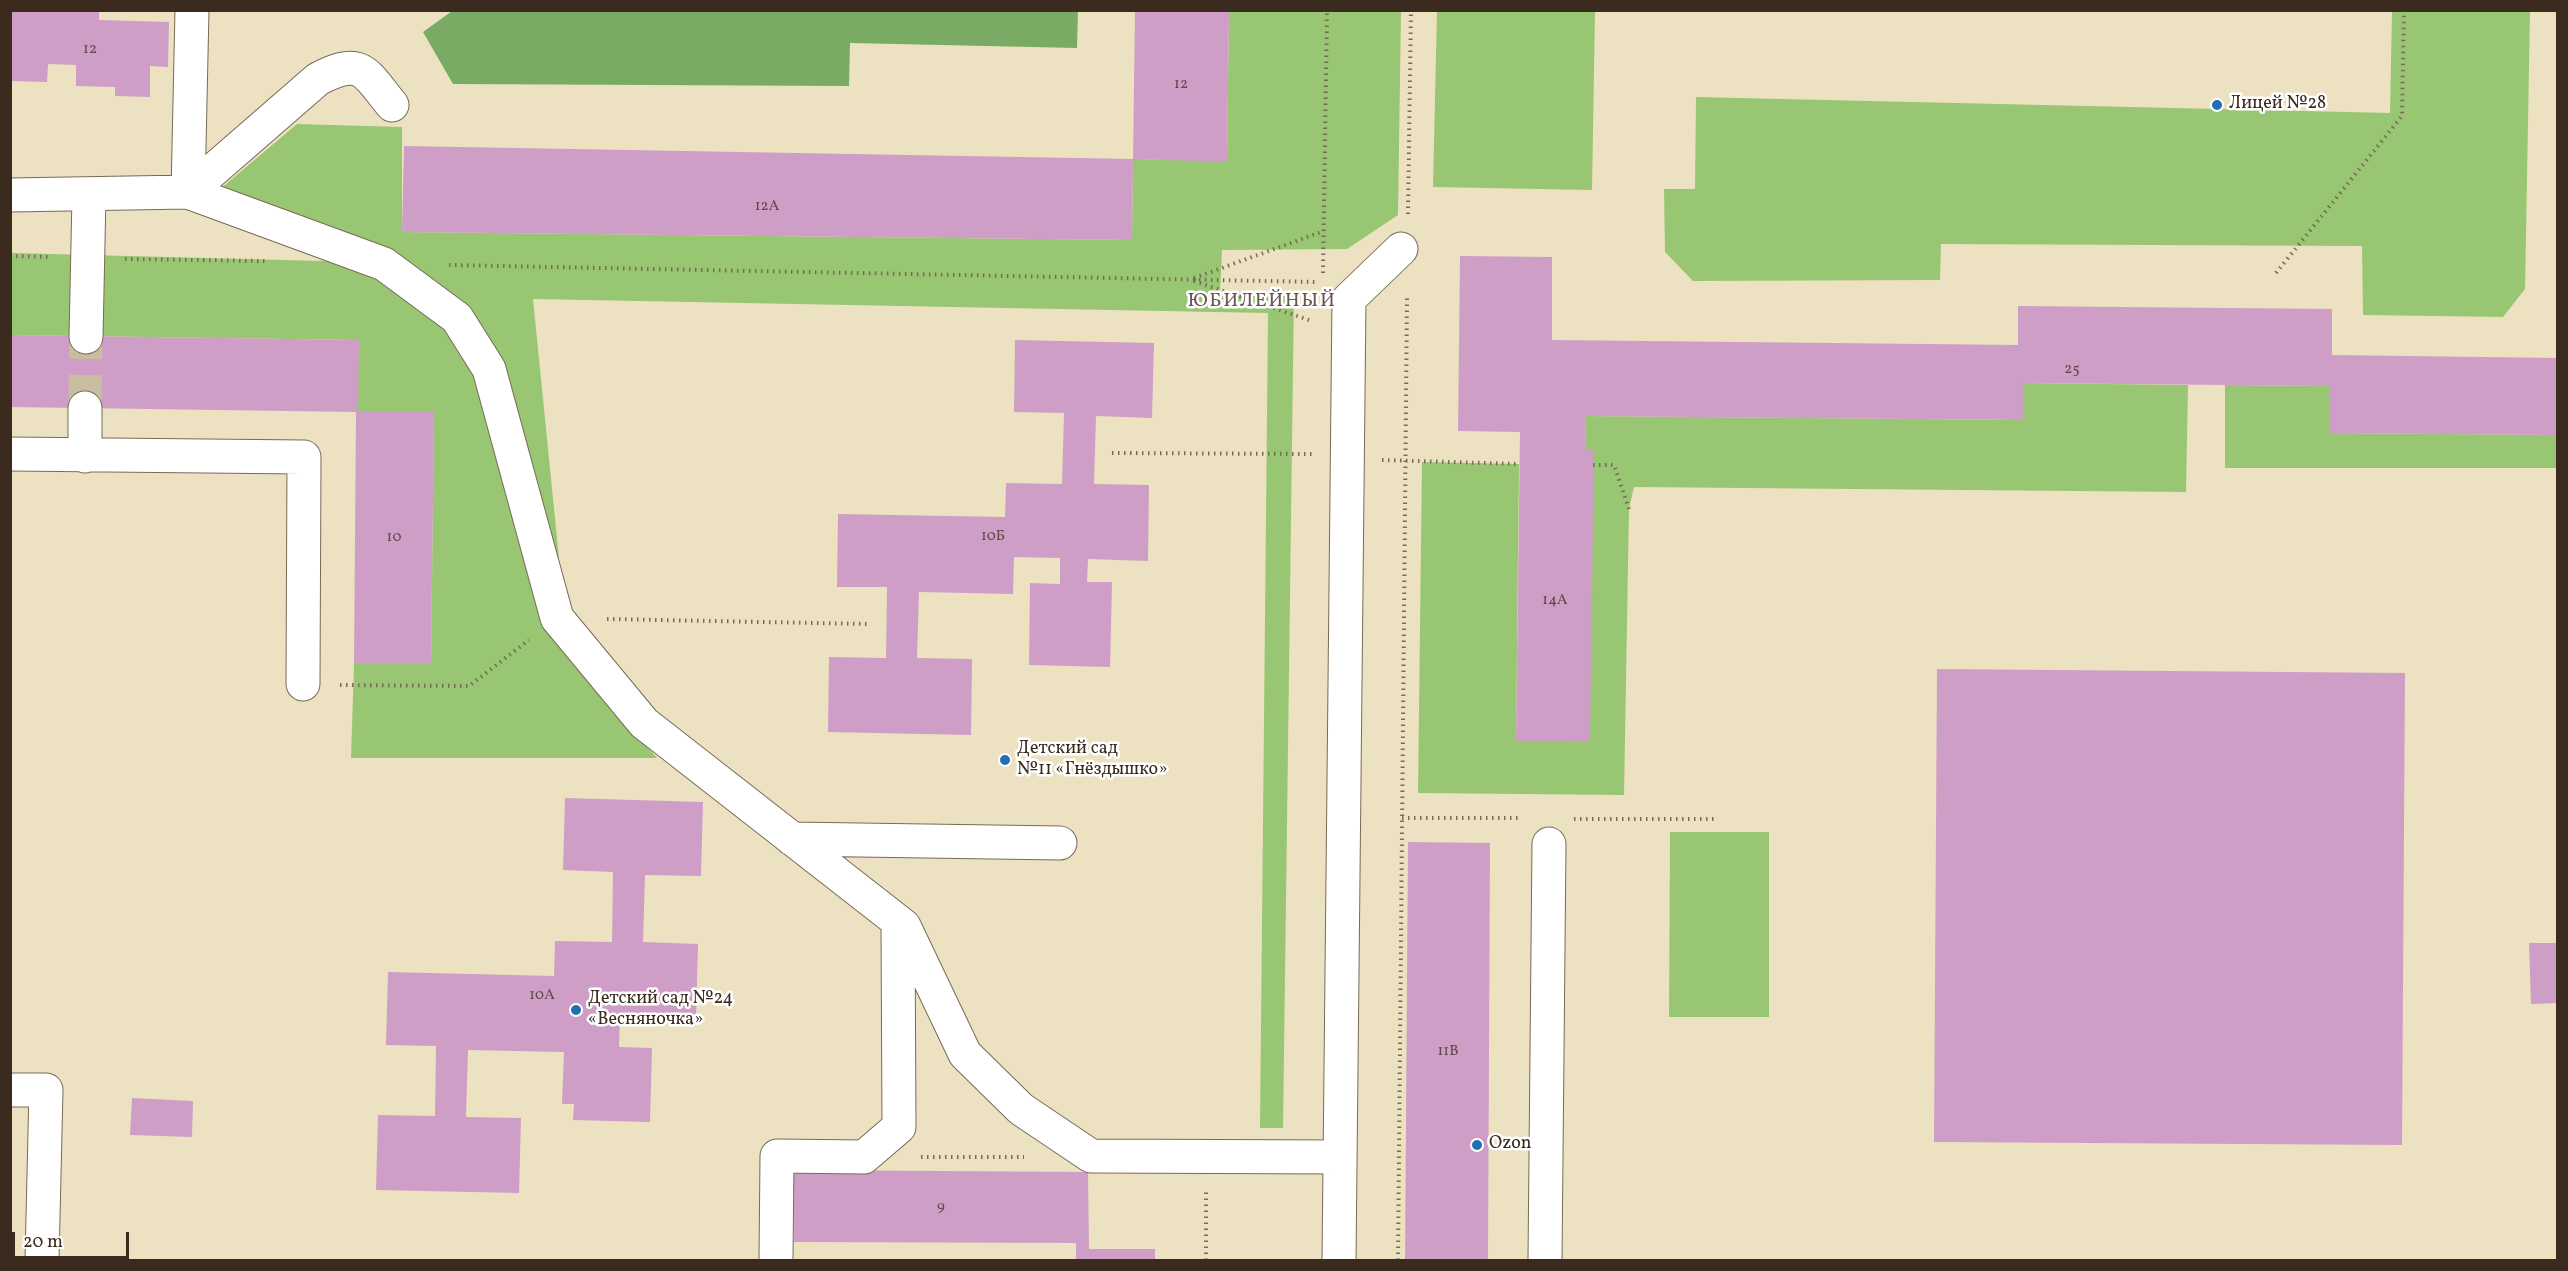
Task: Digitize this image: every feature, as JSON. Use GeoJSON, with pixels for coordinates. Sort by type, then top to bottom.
{"type":"FeatureCollection","features":[{"type":"Feature","properties":{"kind":"street"},"geometry":{"type":"LineString","coordinates":[[188,192],[192,10]]}},
{"type":"Feature","properties":{"kind":"street"},"geometry":{"type":"LineString","coordinates":[[188,192],[318,79],[342,67],[364,71],[392,105]]}},
{"type":"Feature","properties":{"kind":"street"},"geometry":{"type":"LineString","coordinates":[[10,195],[89,196],[188,192],[384,264],[457,318],[489,369],[557,618],[644,723],[904,926],[965,1054],[1021,1108],[1091,1156],[1340,1157]]}},
{"type":"Feature","properties":{"kind":"street"},"geometry":{"type":"LineString","coordinates":[[86,337],[89,196]]}},
{"type":"Feature","properties":{"kind":"street"},"geometry":{"type":"LineString","coordinates":[[1339,1260],[1349,299],[1404,237]]}},
{"type":"Feature","properties":{"kind":"street"},"geometry":{"type":"LineString","coordinates":[[85,408],[85,456]]}},
{"type":"Feature","properties":{"kind":"street"},"geometry":{"type":"LineString","coordinates":[[10,454],[304,457],[303,684]]}},
{"type":"Feature","properties":{"kind":"street"},"geometry":{"type":"LineString","coordinates":[[792,839],[1060,843]]}},
{"type":"Feature","properties":{"kind":"street"},"geometry":{"type":"LineString","coordinates":[[1545,1260],[1550,844]]}},
{"type":"Feature","properties":{"kind":"street"},"geometry":{"type":"LineString","coordinates":[[776,1260],[777,1156],[864,1157],[898,1127],[898,923]]}},
{"type":"Feature","properties":{"kind":"street"},"geometry":{"type":"LineString","coordinates":[[10,1090],[46,1090],[42,1260]]}},
{"type":"Feature","properties":{"kind":"path"},"geometry":{"type":"LineString","coordinates":[[1404,237],[1411,10]]}},
{"type":"Feature","properties":{"kind":"path"},"geometry":{"type":"LineString","coordinates":[[2276,273],[2402,116],[2404,10]]}},
{"type":"Feature","properties":{"kind":"path"},"geometry":{"type":"LineString","coordinates":[[1190,280],[1324,231]]}},
{"type":"Feature","properties":{"kind":"path"},"geometry":{"type":"LineString","coordinates":[[10,256],[277,262]]}},
{"type":"Feature","properties":{"kind":"path"},"geometry":{"type":"LineString","coordinates":[[443,265],[1323,282]]}},
{"type":"Feature","properties":{"kind":"path"},"geometry":{"type":"LineString","coordinates":[[1190,280],[1322,324]]}},
{"type":"Feature","properties":{"kind":"path"},"geometry":{"type":"LineString","coordinates":[[1398,1260],[1407,284]]}},
{"type":"Feature","properties":{"kind":"path"},"geometry":{"type":"LineString","coordinates":[[1593,465],[1614,465],[1629,509]]}},
{"type":"Feature","properties":{"kind":"path"},"geometry":{"type":"LineString","coordinates":[[303,684],[469,686],[557,618],[867,624]]}},
{"type":"Feature","properties":{"kind":"path"},"geometry":{"type":"LineString","coordinates":[[864,1157],[1031,1156]]}},
{"type":"Feature","properties":{"kind":"green space"},"geometry":{"type":"Polygon","coordinates":[[[1078,10],[1077,48],[850,43],[849,86],[453,84],[423,32],[452,11],[1078,10]]]}},
{"type":"Feature","properties":{"kind":"green space"},"geometry":{"type":"Polygon","coordinates":[[[1229,11],[1401,11],[1398,215],[1347,249],[1222,250],[1220,292],[1294,291],[1283,1128],[1260,1128],[1268,313],[533,299],[559,558],[548,558],[449,293],[219,190],[297,124],[402,127],[402,232],[1132,240],[1133,159],[1227,161],[1229,11]]]}},
{"type":"Feature","properties":{"kind":"green space"},"geometry":{"type":"Polygon","coordinates":[[[1437,11],[1595,11],[1592,190],[1433,187],[1437,11]]]}},
{"type":"Feature","properties":{"kind":"green space"},"geometry":{"type":"Polygon","coordinates":[[[2392,11],[2530,11],[2525,289],[2503,317],[2363,315],[2362,246],[1941,244],[1940,280],[1693,281],[1665,252],[1664,189],[1695,189],[1696,97],[2390,113],[2392,11]]]}},
{"type":"Feature","properties":{"kind":"green space"},"geometry":{"type":"Polygon","coordinates":[[[11,253],[362,262],[451,323],[480,371],[552,634],[657,758],[351,758],[354,664],[431,664],[434,413],[356,412],[359,340],[11,335],[11,253]]]}},
{"type":"Feature","properties":{"kind":"green space"},"geometry":{"type":"Polygon","coordinates":[[[2023,383],[2188,385],[2186,492],[1634,487],[1629,509],[1624,795],[1418,793],[1422,462],[1519,464],[1516,740],[1585,449],[1586,416],[2022,420],[2023,383]]]}},
{"type":"Feature","properties":{"kind":"green space"},"geometry":{"type":"Polygon","coordinates":[[[2225,385],[2330,386],[2330,433],[2557,435],[2557,468],[2225,468],[2225,385]]]}},
{"type":"Feature","properties":{"kind":"green space"},"geometry":{"type":"Polygon","coordinates":[[[1670,832],[1769,832],[1769,1017],[1669,1017],[1670,832]]]}},
{"type":"Feature","properties":{"kind":"building"},"geometry":{"type":"Polygon","coordinates":[[[10,10],[99,10],[99,20],[169,22],[168,67],[150,66],[150,97],[115,96],[115,87],[76,86],[76,65],[48,64],[47,82],[11,81],[10,10]]]}},
{"type":"Feature","properties":{"kind":"building"},"geometry":{"type":"Polygon","coordinates":[[[1135,10],[1229,10],[1227,162],[1133,159],[1135,10]]]}},
{"type":"Feature","properties":{"kind":"building"},"geometry":{"type":"Polygon","coordinates":[[[404,146],[1133,159],[1132,240],[402,232],[404,146]]]}},
{"type":"Feature","properties":{"kind":"building"},"geometry":{"type":"Polygon","coordinates":[[[1460,256],[1552,257],[1552,340],[2018,345],[2018,306],[2332,309],[2332,355],[2558,358],[2558,435],[2330,433],[2330,386],[2023,383],[2023,420],[1586,416],[1585,449],[1594,449],[1590,742],[1516,741],[1520,432],[1458,431],[1460,256]]]}},
{"type":"Feature","properties":{"kind":"building"},"geometry":{"type":"Polygon","coordinates":[[[10,335],[359,340],[358,411],[434,412],[431,664],[354,664],[356,412],[10,407],[10,335]]]}},
{"type":"Feature","properties":{"kind":"building"},"geometry":{"type":"Polygon","coordinates":[[[1015,340],[1154,343],[1152,418],[1096,416],[1094,484],[1149,485],[1148,561],[1088,559],[1087,582],[1112,582],[1110,667],[1029,665],[1030,583],[1060,584],[1060,558],[1014,557],[1013,594],[919,592],[917,658],[972,659],[971,735],[828,732],[829,657],[886,658],[887,587],[837,587],[838,514],[1005,517],[1006,483],[1062,484],[1064,413],[1014,412],[1015,340]]]}},
{"type":"Feature","properties":{"kind":"building"},"geometry":{"type":"Polygon","coordinates":[[[1937,669],[2405,673],[2402,1145],[1934,1142],[1937,669]]]}},
{"type":"Feature","properties":{"kind":"building"},"geometry":{"type":"Polygon","coordinates":[[[565,798],[703,802],[701,876],[645,875],[643,942],[698,944],[696,1019],[620,1017],[619,1047],[652,1048],[650,1122],[573,1120],[574,1104],[562,1104],[564,1052],[468,1050],[466,1117],[521,1118],[519,1193],[376,1190],[378,1115],[435,1116],[436,1046],[386,1045],[388,972],[554,976],[555,941],[612,942],[613,872],[563,870],[565,798]]]}},
{"type":"Feature","properties":{"kind":"building"},"geometry":{"type":"Polygon","coordinates":[[[1408,842],[1490,843],[1488,1260],[1405,1260],[1408,842]]]}},
{"type":"Feature","properties":{"kind":"building"},"geometry":{"type":"Polygon","coordinates":[[[2529,943],[2558,943],[2558,1003],[2531,1004],[2529,943]]]}},
{"type":"Feature","properties":{"kind":"building"},"geometry":{"type":"Polygon","coordinates":[[[132,1098],[193,1101],[192,1137],[130,1135],[132,1098]]]}},
{"type":"Feature","properties":{"kind":"building"},"geometry":{"type":"Polygon","coordinates":[[[794,1170],[1088,1172],[1089,1249],[1155,1249],[1155,1260],[1076,1260],[1076,1243],[794,1242],[794,1170]]]}},
{"type":"Feature","properties":{"kind":"tunnel"},"geometry":{"type":"LineString","coordinates":[[85,408],[86,337]]}},
{"type":"Feature","properties":{"kind":"place","name":"Лицей №28"},"geometry":{"type":"Point","coordinates":[2217,105]}},
{"type":"Feature","properties":{"kind":"place","name":"Детский сад №11 «Гнёздышко»"},"geometry":{"type":"Point","coordinates":[1005,760]}},
{"type":"Feature","properties":{"kind":"place","name":"Детский сад №24 «Весняночка»"},"geometry":{"type":"Point","coordinates":[576,1010]}},
{"type":"Feature","properties":{"kind":"place","name":"Ozon"},"geometry":{"type":"Point","coordinates":[1477,1145]}},
{"type":"Feature","properties":{"kind":"district","name":"ЮБИЛЕЙНЫЙ"},"geometry":{"type":"Point","coordinates":[1262,302]}}]}
